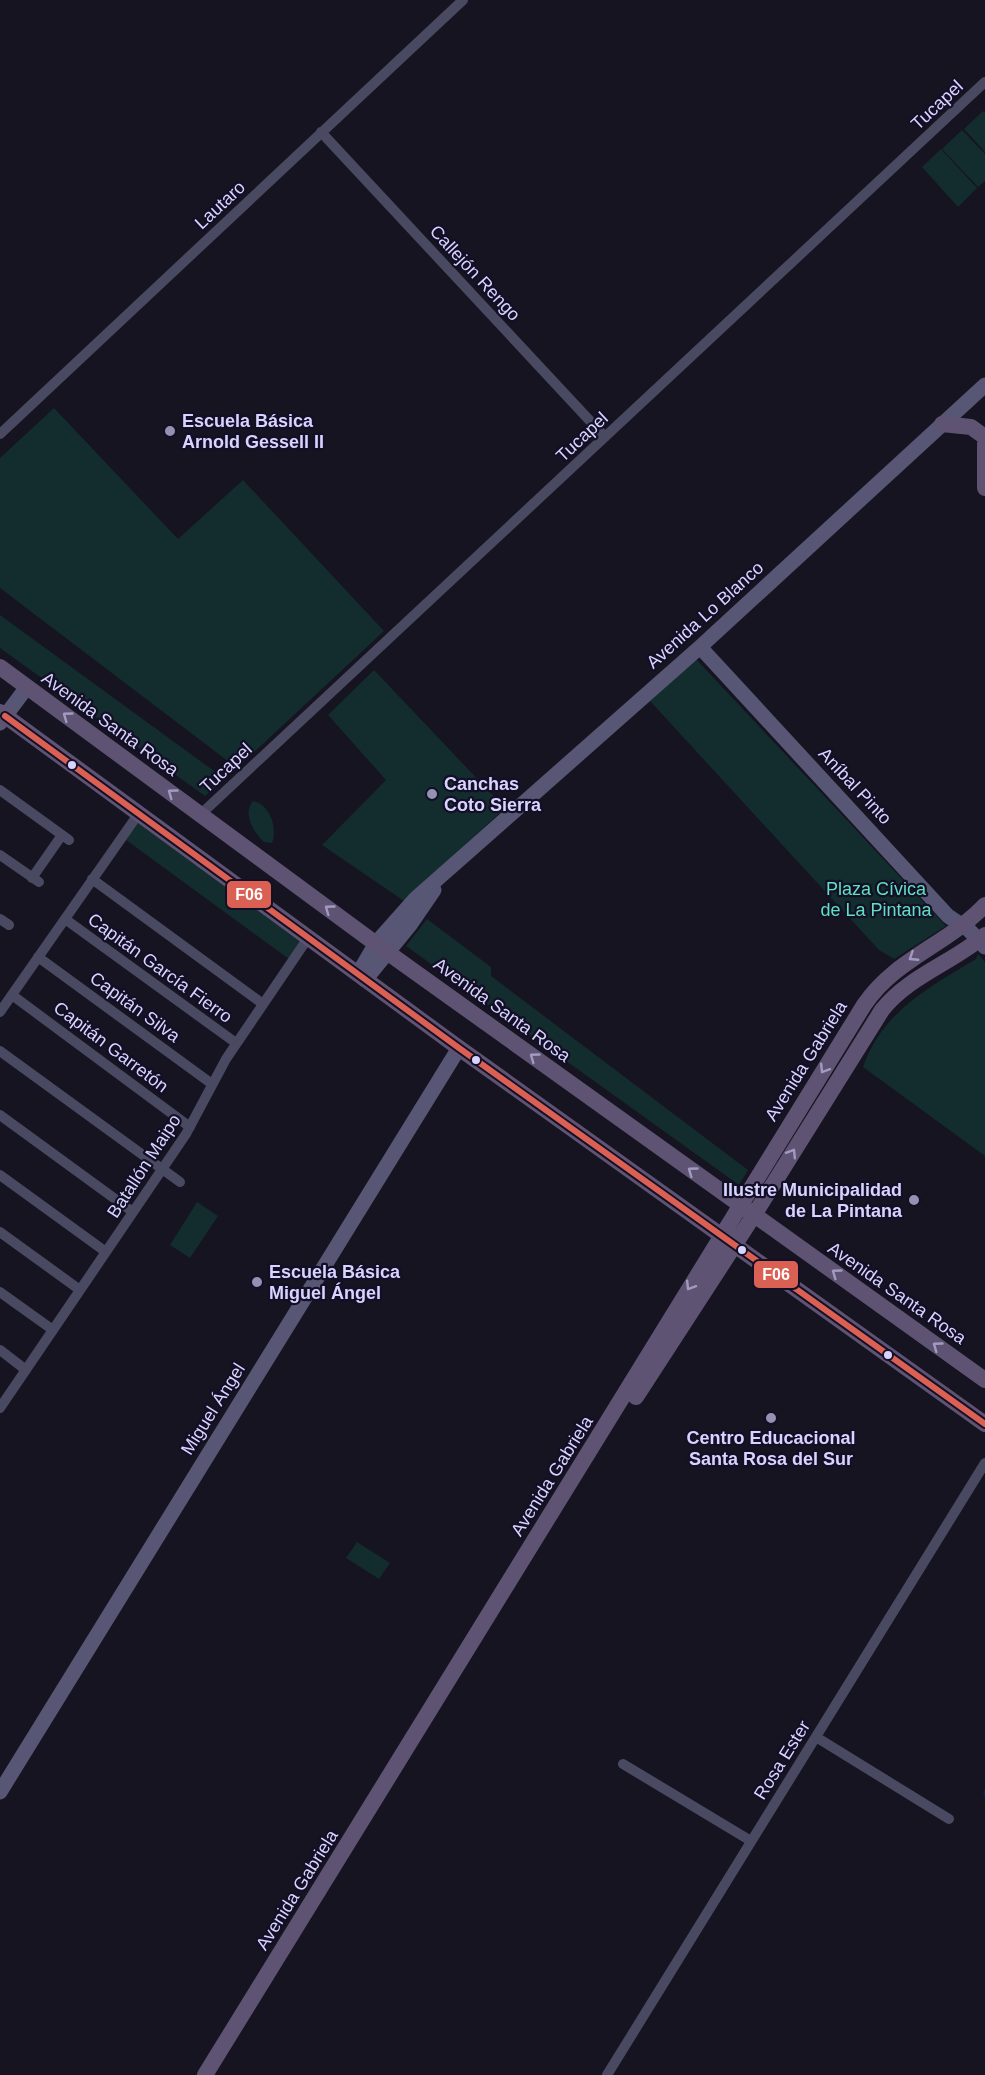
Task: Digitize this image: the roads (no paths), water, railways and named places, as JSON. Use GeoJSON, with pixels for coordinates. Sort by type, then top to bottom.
{"type":"FeatureCollection","features":[{"type":"Feature","properties":{"kind":"main road"},"geometry":{"type":"LineString","coordinates":[[942,424],[967,425],[985,437]]}},
{"type":"Feature","properties":{"kind":"main road"},"geometry":{"type":"LineString","coordinates":[[985,444],[985,488]]}},
{"type":"Feature","properties":{"kind":"main road","name":"Avenida Santa Rosa"},"geometry":{"type":"LineString","coordinates":[[0,667],[381,948],[985,1380]]}},
{"type":"Feature","properties":{"kind":"main road"},"geometry":{"type":"LineString","coordinates":[[4,714],[459,1048],[985,1424]]}},
{"type":"Feature","properties":{"kind":"main road","name":"Avenida Gabriela"},"geometry":{"type":"LineString","coordinates":[[219,2075],[664,1352],[727,1241],[740,1205],[878,986],[902,964],[962,926],[985,905]]}},
{"type":"Feature","properties":{"kind":"main road","name":"Avenida Gabriela"},"geometry":{"type":"LineString","coordinates":[[205,2075],[727,1241],[754,1215],[882,1010],[905,986],[983,941]]}},
{"type":"Feature","properties":{"kind":"street","name":"Lautaro"},"geometry":{"type":"LineString","coordinates":[[0,434],[463,0]]}},
{"type":"Feature","properties":{"kind":"street","name":"Tucapel"},"geometry":{"type":"LineString","coordinates":[[201,814],[985,82]]}},
{"type":"Feature","properties":{"kind":"street","name":"Callejón Rengo"},"geometry":{"type":"LineString","coordinates":[[321,132],[605,437]]}},
{"type":"Feature","properties":{"kind":"street","name":"Avenida Lo Blanco"},"geometry":{"type":"LineString","coordinates":[[362,977],[381,948],[449,871],[700,647],[985,384]]}},
{"type":"Feature","properties":{"kind":"street","name":"Aníbal Pinto"},"geometry":{"type":"LineString","coordinates":[[700,647],[948,916],[983,941]]}},
{"type":"Feature","properties":{"kind":"street"},"geometry":{"type":"LineString","coordinates":[[4,714],[27,687]]}},
{"type":"Feature","properties":{"kind":"street"},"geometry":{"type":"LineString","coordinates":[[0,790],[66,838],[35,880],[0,855]]}},
{"type":"Feature","properties":{"kind":"street"},"geometry":{"type":"LineString","coordinates":[[0,1012],[139,813]]}},
{"type":"Feature","properties":{"kind":"street"},"geometry":{"type":"LineString","coordinates":[[92,879],[263,1004]]}},
{"type":"Feature","properties":{"kind":"street","name":"Capitán García Fierro"},"geometry":{"type":"LineString","coordinates":[[65,919],[236,1043]]}},
{"type":"Feature","properties":{"kind":"street","name":"Batallón Maipo"},"geometry":{"type":"LineString","coordinates":[[0,1408],[190,1127],[212,1083],[236,1043],[308,938]]}},
{"type":"Feature","properties":{"kind":"street","name":"Capitán Silva"},"geometry":{"type":"LineString","coordinates":[[38,957],[212,1083]]}},
{"type":"Feature","properties":{"kind":"street","name":"Capitán Garretón"},"geometry":{"type":"LineString","coordinates":[[12,994],[190,1127]]}},
{"type":"Feature","properties":{"kind":"street","name":"Miguel Ángel"},"geometry":{"type":"LineString","coordinates":[[0,1792],[459,1048]]}},
{"type":"Feature","properties":{"kind":"street"},"geometry":{"type":"LineString","coordinates":[[0,1051],[180,1182]]}},
{"type":"Feature","properties":{"kind":"street"},"geometry":{"type":"LineString","coordinates":[[0,1115],[133,1212]]}},
{"type":"Feature","properties":{"kind":"street"},"geometry":{"type":"LineString","coordinates":[[0,1175],[106,1252]]}},
{"type":"Feature","properties":{"kind":"street"},"geometry":{"type":"LineString","coordinates":[[0,1232],[80,1290]]}},
{"type":"Feature","properties":{"kind":"street"},"geometry":{"type":"LineString","coordinates":[[0,1292],[53,1330]]}},
{"type":"Feature","properties":{"kind":"street"},"geometry":{"type":"LineString","coordinates":[[0,1350],[27,1370]]}},
{"type":"Feature","properties":{"kind":"street","name":"Rosa Ester"},"geometry":{"type":"LineString","coordinates":[[607,2075],[985,1463]]}},
{"type":"Feature","properties":{"kind":"street"},"geometry":{"type":"LineString","coordinates":[[816,1737],[949,1819]]}},
{"type":"Feature","properties":{"kind":"street"},"geometry":{"type":"LineString","coordinates":[[623,1764],[751,1841]]}},
{"type":"Feature","properties":{"kind":"waterway"},"geometry":{"type":"LineString","coordinates":[[985,1791],[985,1796]]}},
{"type":"Feature","properties":{"kind":"place","name":"Escuela Básica Arnold Gessell II"},"geometry":{"type":"Point","coordinates":[170,431]}},
{"type":"Feature","properties":{"kind":"place","name":"Canchas Coto Sierra"},"geometry":{"type":"Point","coordinates":[432,794]}},
{"type":"Feature","properties":{"kind":"place","name":"Ilustre Municipalidad de La Pintana"},"geometry":{"type":"Point","coordinates":[914,1200]}},
{"type":"Feature","properties":{"kind":"place","name":"Escuela Básica Miguel Ángel"},"geometry":{"type":"Point","coordinates":[257,1282]}},
{"type":"Feature","properties":{"kind":"place","name":"Centro Educacional Santa Rosa del Sur"},"geometry":{"type":"Point","coordinates":[771,1418]}},
{"type":"Feature","properties":{"kind":"park label","name":"Plaza Cívica de La Pintana"},"geometry":{"type":"Point","coordinates":[876,899]}}]}
